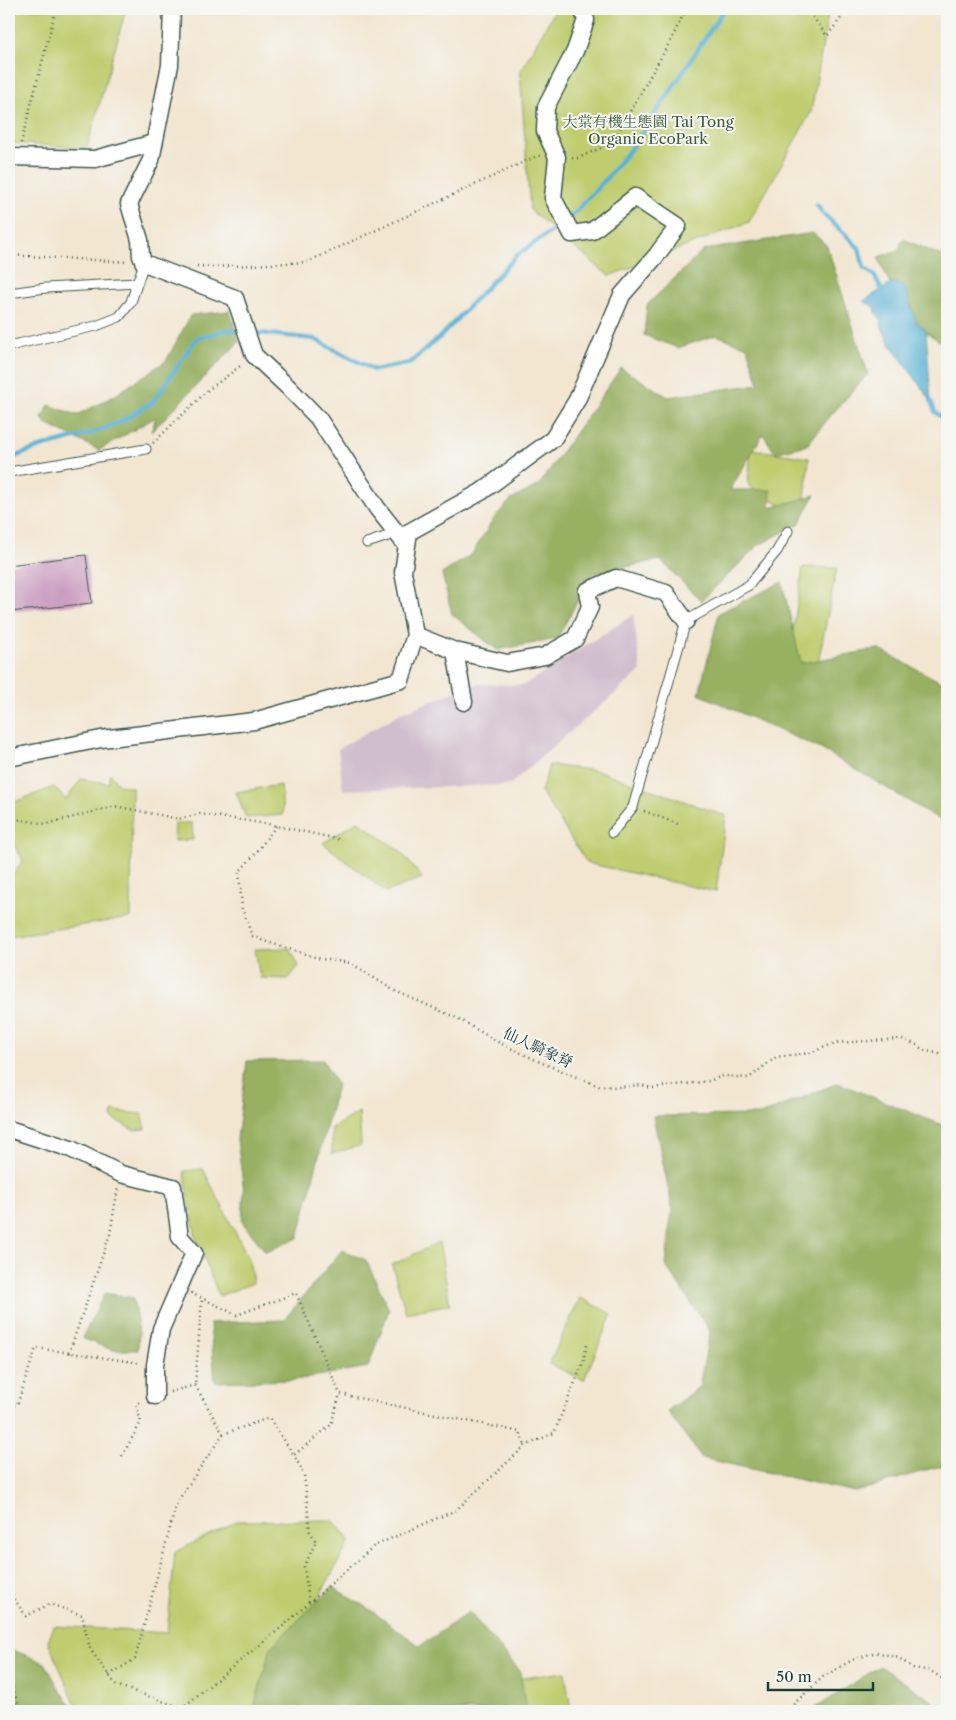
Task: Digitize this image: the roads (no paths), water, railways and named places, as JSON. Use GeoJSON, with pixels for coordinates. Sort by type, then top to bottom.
{"type":"FeatureCollection","features":[{"type":"Feature","properties":{"kind":"street"},"geometry":{"type":"LineString","coordinates":[[9,758],[101,739],[254,721],[401,680],[414,635],[403,572],[402,540],[377,508],[318,418],[254,355],[235,298],[144,263],[141,256],[140,240],[130,204],[151,160],[170,65],[172,9]]}},
{"type":"Feature","properties":{"kind":"street"},"geometry":{"type":"LineString","coordinates":[[402,540],[409,532],[481,492],[553,439],[578,400],[622,295],[656,256],[678,226],[635,197],[592,231],[572,234],[553,198],[557,157],[545,131],[546,107],[575,52],[586,20],[582,9]]}},
{"type":"Feature","properties":{"kind":"street"},"geometry":{"type":"LineString","coordinates":[[13,157],[95,159],[154,144]]}},
{"type":"Feature","properties":{"kind":"street"},"geometry":{"type":"LineString","coordinates":[[414,635],[456,651],[507,663],[546,656],[575,639],[590,607],[587,591],[616,578],[666,593],[686,621]]}},
{"type":"Feature","properties":{"kind":"street"},"geometry":{"type":"LineString","coordinates":[[456,651],[464,702]]}},
{"type":"Feature","properties":{"kind":"street"},"geometry":{"type":"LineString","coordinates":[[9,1129],[71,1149],[121,1174],[173,1187],[180,1237],[194,1253],[161,1329],[155,1365],[155,1396]]}},
{"type":"Feature","properties":{"kind":"lane"},"geometry":{"type":"LineString","coordinates":[[9,346],[96,326],[118,317],[131,302],[144,263]]}},
{"type":"Feature","properties":{"kind":"lane"},"geometry":{"type":"LineString","coordinates":[[9,293],[46,288],[137,283]]}},
{"type":"Feature","properties":{"kind":"lane"},"geometry":{"type":"LineString","coordinates":[[9,472],[146,449]]}},
{"type":"Feature","properties":{"kind":"lane"},"geometry":{"type":"LineString","coordinates":[[612,833],[633,808],[686,621],[749,585],[777,551],[788,531]]}},
{"type":"Feature","properties":{"kind":"lane"},"geometry":{"type":"LineString","coordinates":[[367,543],[402,540]]}},
{"type":"Feature","properties":{"kind":"water"},"geometry":{"type":"Polygon","coordinates":[[[894,282],[905,288],[917,323],[926,330],[931,401],[888,341],[881,325],[882,320],[876,313],[875,307],[863,301],[894,282]]]}},
{"type":"Feature","properties":{"kind":"waterway"},"geometry":{"type":"LineString","coordinates":[[250,332],[314,339],[374,370],[410,363],[441,336],[516,256],[570,218],[605,180],[633,146],[724,9]]}},
{"type":"Feature","properties":{"kind":"waterway"},"geometry":{"type":"LineString","coordinates":[[772,9],[793,18],[819,14],[826,9]]}},
{"type":"Feature","properties":{"kind":"waterway"},"geometry":{"type":"LineString","coordinates":[[817,205],[824,215],[859,248],[864,268],[874,275],[882,290]]}},
{"type":"Feature","properties":{"kind":"waterway"},"geometry":{"type":"LineString","coordinates":[[9,459],[40,447],[93,433],[122,421],[154,401],[196,339],[225,330],[242,331]]}},
{"type":"Feature","properties":{"kind":"waterway"},"geometry":{"type":"LineString","coordinates":[[931,401],[935,412],[947,421]]}},
{"type":"Feature","properties":{"kind":"park label","name":"大棠有機生態園 Tai Tong Organic EcoPark"},"geometry":{"type":"Point","coordinates":[648,130]}}]}
